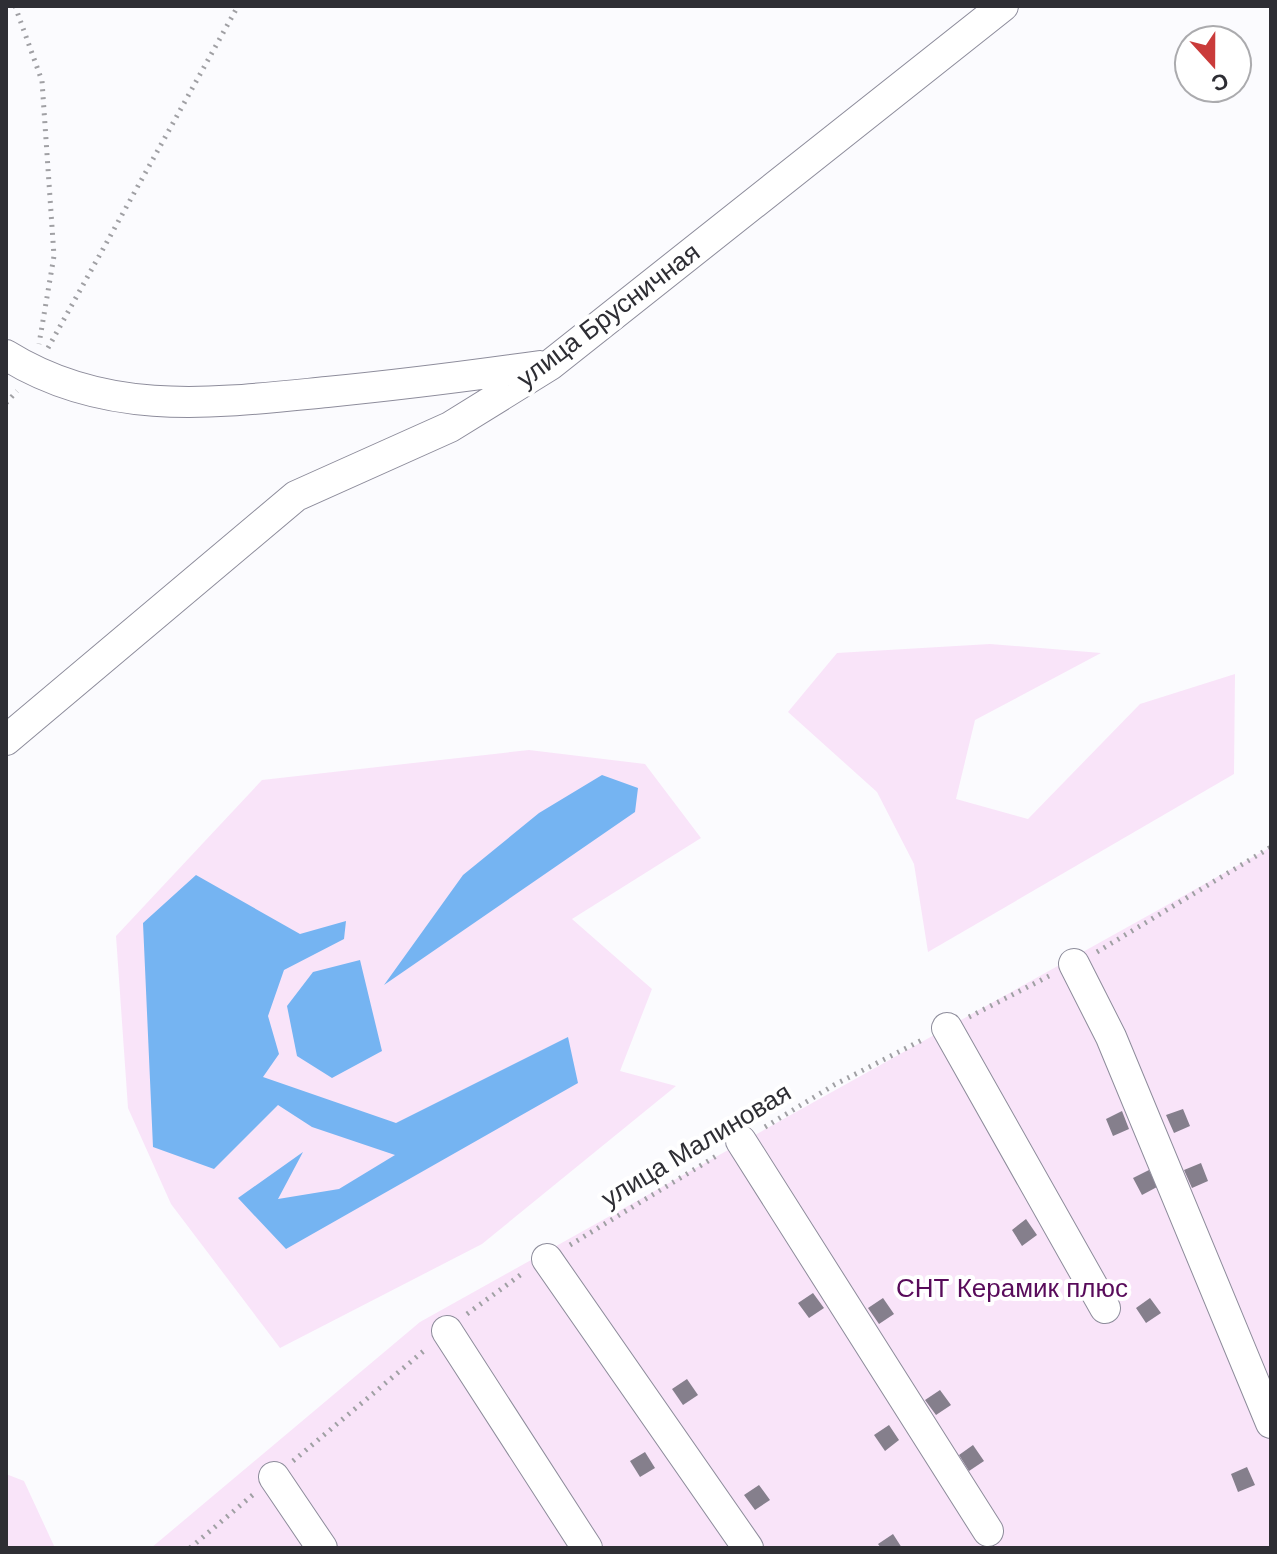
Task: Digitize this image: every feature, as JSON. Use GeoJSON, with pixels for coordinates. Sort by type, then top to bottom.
{"type":"FeatureCollection","features":[{"type":"Feature","properties":{"kind":"street","name":"улица Брусничная"},"geometry":{"type":"LineString","coordinates":[[6,740],[296,496],[450,427],[550,365],[1003,6]]}},
{"type":"Feature","properties":{"kind":"street"},"geometry":{"type":"LineString","coordinates":[[6,355],[34,373],[109,396],[200,405],[550,365]]}},
{"type":"Feature","properties":{"kind":"street"},"geometry":{"type":"LineString","coordinates":[[1074,964],[1111,1037],[1271,1423]]}},
{"type":"Feature","properties":{"kind":"street"},"geometry":{"type":"LineString","coordinates":[[947,1028],[1105,1308]]}},
{"type":"Feature","properties":{"kind":"street"},"geometry":{"type":"LineString","coordinates":[[741,1141],[988,1531]]}},
{"type":"Feature","properties":{"kind":"street"},"geometry":{"type":"LineString","coordinates":[[547,1259],[748,1548]]}},
{"type":"Feature","properties":{"kind":"street"},"geometry":{"type":"LineString","coordinates":[[447,1331],[587,1548]]}},
{"type":"Feature","properties":{"kind":"street"},"geometry":{"type":"LineString","coordinates":[[274,1477],[322,1548]]}},
{"type":"Feature","properties":{"kind":"path"},"geometry":{"type":"LineString","coordinates":[[15,6],[42,81],[54,256],[34,373]]}},
{"type":"Feature","properties":{"kind":"path"},"geometry":{"type":"LineString","coordinates":[[34,373],[238,6]]}},
{"type":"Feature","properties":{"kind":"path","name":"улица Малиновая"},"geometry":{"type":"LineString","coordinates":[[190,1548],[498,1288],[834,1085],[1126,937],[1271,847]]}},
{"type":"Feature","properties":{"kind":"green space"},"geometry":{"type":"Polygon","coordinates":[[[990,644],[1101,653],[975,720],[956,799],[1028,819],[1140,704],[1235,674],[1234,774],[928,952],[914,864],[877,792],[788,712],[837,653],[990,644]]]}},
{"type":"Feature","properties":{"kind":"green space"},"geometry":{"type":"Polygon","coordinates":[[[529,750],[645,764],[701,838],[572,919],[652,989],[620,1071],[676,1086],[482,1244],[280,1348],[171,1204],[128,1108],[116,936],[262,780],[529,750]]]}},
{"type":"Feature","properties":{"kind":"green space","name":"СНТ Керамик плюс"},"geometry":{"type":"Polygon","coordinates":[[[1271,847],[1271,1548],[151,1548],[420,1322],[1271,847]]]}},
{"type":"Feature","properties":{"kind":"green space"},"geometry":{"type":"Polygon","coordinates":[[[6,1474],[24,1481],[55,1548],[6,1548],[6,1474]]]}},
{"type":"Feature","properties":{"kind":"water"},"geometry":{"type":"Polygon","coordinates":[[[602,775],[638,788],[635,812],[384,985],[463,875],[539,813],[602,775]]]}},
{"type":"Feature","properties":{"kind":"water"},"geometry":{"type":"Polygon","coordinates":[[[196,875],[300,934],[346,921],[344,939],[284,970],[268,1016],[279,1054],[263,1077],[396,1123],[568,1037],[578,1083],[286,1249],[238,1198],[303,1152],[278,1199],[339,1189],[395,1155],[312,1127],[278,1105],[214,1169],[153,1147],[143,923],[196,875]]]}},
{"type":"Feature","properties":{"kind":"water"},"geometry":{"type":"Polygon","coordinates":[[[360,960],[382,1051],[332,1078],[297,1056],[287,1006],[313,972],[360,960]]]}},
{"type":"Feature","properties":{"kind":"building"},"geometry":{"type":"Polygon","coordinates":[[[1183,1109],[1190,1126],[1174,1133],[1166,1115],[1183,1109]]]}},
{"type":"Feature","properties":{"kind":"building"},"geometry":{"type":"Polygon","coordinates":[[[1122,1111],[1129,1129],[1113,1136],[1106,1119],[1122,1111]]]}},
{"type":"Feature","properties":{"kind":"building"},"geometry":{"type":"Polygon","coordinates":[[[1201,1163],[1208,1181],[1192,1188],[1184,1170],[1201,1163]]]}},
{"type":"Feature","properties":{"kind":"building"},"geometry":{"type":"Polygon","coordinates":[[[1149,1170],[1157,1187],[1142,1195],[1133,1178],[1149,1170]]]}},
{"type":"Feature","properties":{"kind":"building"},"geometry":{"type":"Polygon","coordinates":[[[1026,1219],[1037,1235],[1022,1246],[1012,1230],[1026,1219]]]}},
{"type":"Feature","properties":{"kind":"building"},"geometry":{"type":"Polygon","coordinates":[[[813,1293],[824,1308],[809,1318],[798,1303],[813,1293]]]}},
{"type":"Feature","properties":{"kind":"building"},"geometry":{"type":"Polygon","coordinates":[[[883,1298],[894,1314],[879,1324],[868,1308],[883,1298]]]}},
{"type":"Feature","properties":{"kind":"building"},"geometry":{"type":"Polygon","coordinates":[[[1150,1298],[1161,1313],[1146,1323],[1136,1308],[1150,1298]]]}},
{"type":"Feature","properties":{"kind":"building"},"geometry":{"type":"Polygon","coordinates":[[[687,1379],[698,1395],[683,1405],[672,1389],[687,1379]]]}},
{"type":"Feature","properties":{"kind":"building"},"geometry":{"type":"Polygon","coordinates":[[[940,1390],[951,1405],[936,1415],[925,1400],[940,1390]]]}},
{"type":"Feature","properties":{"kind":"building"},"geometry":{"type":"Polygon","coordinates":[[[889,1425],[899,1440],[885,1451],[874,1435],[889,1425]]]}},
{"type":"Feature","properties":{"kind":"building"},"geometry":{"type":"Polygon","coordinates":[[[973,1445],[984,1461],[969,1471],[959,1455],[973,1445]]]}},
{"type":"Feature","properties":{"kind":"building"},"geometry":{"type":"Polygon","coordinates":[[[645,1452],[655,1468],[640,1477],[630,1461],[645,1452]]]}},
{"type":"Feature","properties":{"kind":"building"},"geometry":{"type":"Polygon","coordinates":[[[1247,1467],[1255,1485],[1238,1492],[1231,1474],[1247,1467]]]}},
{"type":"Feature","properties":{"kind":"building"},"geometry":{"type":"Polygon","coordinates":[[[759,1485],[770,1500],[755,1510],[744,1495],[759,1485]]]}},
{"type":"Feature","properties":{"kind":"building"},"geometry":{"type":"Polygon","coordinates":[[[893,1534],[902,1548],[881,1548],[878,1544],[893,1534]]]}}]}
